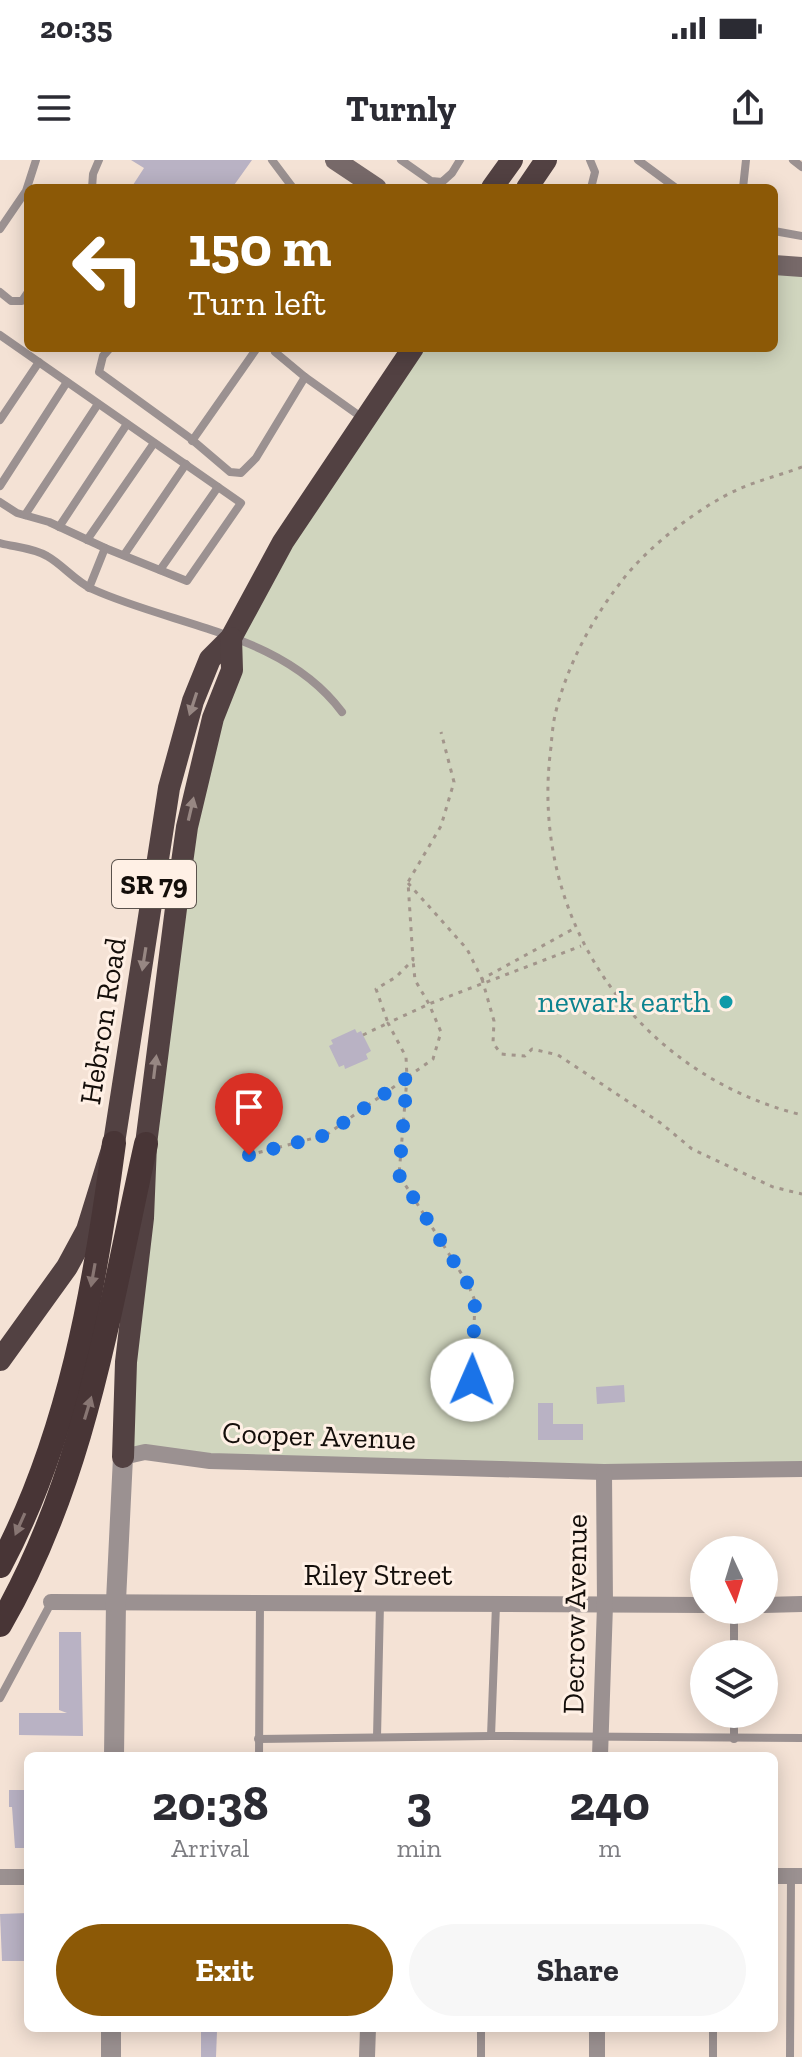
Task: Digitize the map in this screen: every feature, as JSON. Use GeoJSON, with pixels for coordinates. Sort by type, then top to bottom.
{"type":"FeatureCollection","features":[{"type":"Feature","properties":{"kind":"highway"},"geometry":{"type":"LineString","coordinates":[[495,184],[512,160]]}},
{"type":"Feature","properties":{"kind":"highway"},"geometry":{"type":"LineString","coordinates":[[530,184],[546,160]]}},
{"type":"Feature","properties":{"kind":"highway","name":"Hebron Road"},"geometry":{"type":"LineString","coordinates":[[0,1360],[67,1267],[87,1230],[114,1143],[169,788],[193,701],[210,659],[231,638],[283,542],[410,352]]}},
{"type":"Feature","properties":{"kind":"highway","name":"Hebron Road"},"geometry":{"type":"LineString","coordinates":[[123,1457],[126,1362],[143,1218],[146,1144],[187,827],[213,718],[232,670],[231,638]]}},
{"type":"Feature","properties":{"kind":"highway","name":"SR 79"},"geometry":{"type":"LineString","coordinates":[[0,1566],[34,1491],[76,1361],[107,1198],[114,1143]]}},
{"type":"Feature","properties":{"kind":"highway","name":"SR 79"},"geometry":{"type":"LineString","coordinates":[[0,1625],[48,1524],[90,1402],[146,1144]]}},
{"type":"Feature","properties":{"kind":"main road"},"geometry":{"type":"LineString","coordinates":[[335,160],[371,184]]}},
{"type":"Feature","properties":{"kind":"main road"},"geometry":{"type":"LineString","coordinates":[[778,265],[802,267]]}},
{"type":"Feature","properties":{"kind":"street","name":"Cooper Avenue"},"geometry":{"type":"LineString","coordinates":[[123,1457],[145,1452],[240,1462],[604,1472],[802,1469]]}},
{"type":"Feature","properties":{"kind":"street"},"geometry":{"type":"LineString","coordinates":[[114,1752],[116,1601],[123,1457]]}},
{"type":"Feature","properties":{"kind":"street","name":"Decrow Avenue"},"geometry":{"type":"LineString","coordinates":[[600,1752],[605,1605],[604,1472]]}},
{"type":"Feature","properties":{"kind":"street","name":"Riley Street"},"geometry":{"type":"LineString","coordinates":[[51,1602],[690,1605]]}},
{"type":"Feature","properties":{"kind":"street"},"geometry":{"type":"LineString","coordinates":[[778,1605],[802,1604]]}},
{"type":"Feature","properties":{"kind":"street"},"geometry":{"type":"LineString","coordinates":[[0,1877],[24,1877]]}},
{"type":"Feature","properties":{"kind":"street"},"geometry":{"type":"LineString","coordinates":[[111,2032],[111,2057]]}},
{"type":"Feature","properties":{"kind":"street"},"geometry":{"type":"LineString","coordinates":[[367,2057],[368,2032]]}},
{"type":"Feature","properties":{"kind":"street"},"geometry":{"type":"LineString","coordinates":[[597,2032],[597,2057]]}},
{"type":"Feature","properties":{"kind":"lane"},"geometry":{"type":"LineString","coordinates":[[28,184],[36,160]]}},
{"type":"Feature","properties":{"kind":"lane"},"geometry":{"type":"LineString","coordinates":[[92,184],[99,160]]}},
{"type":"Feature","properties":{"kind":"lane"},"geometry":{"type":"LineString","coordinates":[[272,160],[290,184]]}},
{"type":"Feature","properties":{"kind":"lane"},"geometry":{"type":"LineString","coordinates":[[401,160],[431,181],[442,182],[460,160]]}},
{"type":"Feature","properties":{"kind":"lane"},"geometry":{"type":"LineString","coordinates":[[589,160],[595,172],[592,184]]}},
{"type":"Feature","properties":{"kind":"lane"},"geometry":{"type":"LineString","coordinates":[[638,160],[671,184]]}},
{"type":"Feature","properties":{"kind":"lane"},"geometry":{"type":"LineString","coordinates":[[743,184],[746,160]]}},
{"type":"Feature","properties":{"kind":"lane"},"geometry":{"type":"LineString","coordinates":[[793,160],[802,167]]}},
{"type":"Feature","properties":{"kind":"lane"},"geometry":{"type":"LineString","coordinates":[[0,229],[24,194]]}},
{"type":"Feature","properties":{"kind":"lane"},"geometry":{"type":"LineString","coordinates":[[778,232],[802,236]]}},
{"type":"Feature","properties":{"kind":"lane"},"geometry":{"type":"LineString","coordinates":[[0,292],[11,301],[22,301],[24,298]]}},
{"type":"Feature","properties":{"kind":"lane"},"geometry":{"type":"LineString","coordinates":[[0,349],[3,337],[24,352]]}},
{"type":"Feature","properties":{"kind":"lane"},"geometry":{"type":"LineString","coordinates":[[0,502],[187,581],[241,503],[25,352]]}},
{"type":"Feature","properties":{"kind":"lane"},"geometry":{"type":"LineString","coordinates":[[106,352],[99,372],[230,472],[241,473],[256,458],[305,377]]}},
{"type":"Feature","properties":{"kind":"lane"},"geometry":{"type":"LineString","coordinates":[[192,441],[254,352]]}},
{"type":"Feature","properties":{"kind":"lane"},"geometry":{"type":"LineString","coordinates":[[278,352],[305,377],[365,419]]}},
{"type":"Feature","properties":{"kind":"lane"},"geometry":{"type":"LineString","coordinates":[[0,420],[39,362]]}},
{"type":"Feature","properties":{"kind":"lane"},"geometry":{"type":"LineString","coordinates":[[0,486],[67,382]]}},
{"type":"Feature","properties":{"kind":"lane"},"geometry":{"type":"LineString","coordinates":[[25,515],[98,404]]}},
{"type":"Feature","properties":{"kind":"lane"},"geometry":{"type":"LineString","coordinates":[[59,527],[127,424]]}},
{"type":"Feature","properties":{"kind":"lane"},"geometry":{"type":"LineString","coordinates":[[87,540],[154,443]]}},
{"type":"Feature","properties":{"kind":"lane"},"geometry":{"type":"LineString","coordinates":[[124,555],[186,464]]}},
{"type":"Feature","properties":{"kind":"lane"},"geometry":{"type":"LineString","coordinates":[[160,570],[218,487]]}},
{"type":"Feature","properties":{"kind":"lane"},"geometry":{"type":"LineString","coordinates":[[0,543],[46,554],[89,588],[289,662],[342,712]]}},
{"type":"Feature","properties":{"kind":"lane"},"geometry":{"type":"LineString","coordinates":[[89,588],[105,548]]}},
{"type":"Feature","properties":{"kind":"lane"},"geometry":{"type":"LineString","coordinates":[[0,1698],[51,1602]]}},
{"type":"Feature","properties":{"kind":"lane"},"geometry":{"type":"LineString","coordinates":[[259,1752],[260,1602]]}},
{"type":"Feature","properties":{"kind":"lane"},"geometry":{"type":"LineString","coordinates":[[377,1737],[380,1604]]}},
{"type":"Feature","properties":{"kind":"lane"},"geometry":{"type":"LineString","coordinates":[[491,1736],[496,1604]]}},
{"type":"Feature","properties":{"kind":"lane"},"geometry":{"type":"LineString","coordinates":[[734,1728],[734,1739]]}},
{"type":"Feature","properties":{"kind":"lane"},"geometry":{"type":"LineString","coordinates":[[258,1739],[491,1736],[802,1738]]}},
{"type":"Feature","properties":{"kind":"lane"},"geometry":{"type":"LineString","coordinates":[[789,1876],[790,2057]]}},
{"type":"Feature","properties":{"kind":"lane"},"geometry":{"type":"LineString","coordinates":[[481,2032],[481,2057]]}},
{"type":"Feature","properties":{"kind":"lane"},"geometry":{"type":"LineString","coordinates":[[713,2032],[713,2057]]}},
{"type":"Feature","properties":{"kind":"path"},"geometry":{"type":"LineString","coordinates":[[802,467],[738,489],[675,528],[622,580],[581,642],[556,711],[546,784],[552,858],[575,928],[617,998],[661,1044],[713,1081],[771,1107],[802,1115]]}},
{"type":"Feature","properties":{"kind":"path"},"geometry":{"type":"LineString","coordinates":[[249,1155],[326,1135],[433,1059],[441,1032],[415,980],[408,882],[441,826],[454,782],[441,732]]}},
{"type":"Feature","properties":{"kind":"path"},"geometry":{"type":"LineString","coordinates":[[408,882],[467,949],[483,981],[494,1021],[493,1043],[501,1054],[525,1056],[532,1049],[558,1055],[662,1124],[692,1149],[773,1187],[802,1194]]}},
{"type":"Feature","properties":{"kind":"path"},"geometry":{"type":"LineString","coordinates":[[483,981],[575,928]]}},
{"type":"Feature","properties":{"kind":"path"},"geometry":{"type":"LineString","coordinates":[[363,1035],[483,981],[583,945]]}},
{"type":"Feature","properties":{"kind":"path"},"geometry":{"type":"LineString","coordinates":[[413,960],[396,977],[376,989],[388,1023],[406,1057],[399,1175],[468,1284],[475,1301],[472,1380]]}},
{"type":"Feature","properties":{"kind":"green space"},"geometry":{"type":"Polygon","coordinates":[[[778,264],[802,266],[802,1469],[123,1457],[187,827],[231,638],[410,352],[778,352],[778,264]]]}},
{"type":"Feature","properties":{"kind":"building"},"geometry":{"type":"Polygon","coordinates":[[[131,160],[252,160],[235,184],[134,184],[144,168],[131,160]]]}},
{"type":"Feature","properties":{"kind":"building"},"geometry":{"type":"Polygon","coordinates":[[[355,1029],[357,1033],[361,1031],[371,1051],[366,1054],[368,1059],[345,1069],[344,1065],[339,1067],[329,1046],[333,1044],[331,1040],[355,1029]]]}},
{"type":"Feature","properties":{"kind":"building"},"geometry":{"type":"Polygon","coordinates":[[[624,1385],[625,1402],[597,1404],[596,1387],[624,1385]]]}},
{"type":"Feature","properties":{"kind":"building"},"geometry":{"type":"Polygon","coordinates":[[[538,1403],[553,1403],[553,1424],[583,1424],[583,1440],[538,1440],[538,1403]]]}},
{"type":"Feature","properties":{"kind":"building"},"geometry":{"type":"Polygon","coordinates":[[[59,1632],[81,1632],[83,1736],[19,1735],[19,1713],[67,1713],[59,1710],[59,1632]]]}},
{"type":"Feature","properties":{"kind":"building"},"geometry":{"type":"Polygon","coordinates":[[[9,1790],[24,1790],[24,1848],[15,1848],[12,1807],[9,1807],[9,1790]]]}},
{"type":"Feature","properties":{"kind":"building"},"geometry":{"type":"Polygon","coordinates":[[[24,1913],[24,1961],[2,1961],[0,1914],[24,1913]]]}},
{"type":"Feature","properties":{"kind":"building"},"geometry":{"type":"Polygon","coordinates":[[[201,2032],[217,2032],[216,2057],[201,2057],[201,2032]]]}},
{"type":"Feature","properties":{"kind":"place","name":"newark earth"},"geometry":{"type":"Point","coordinates":[726,1002]}},
{"type":"Feature","properties":{"kind":"route"},"geometry":{"type":"LineString","coordinates":[[249,1155],[326,1135],[407,1078],[399,1175],[468,1284],[475,1301],[472,1380]]}}]}
